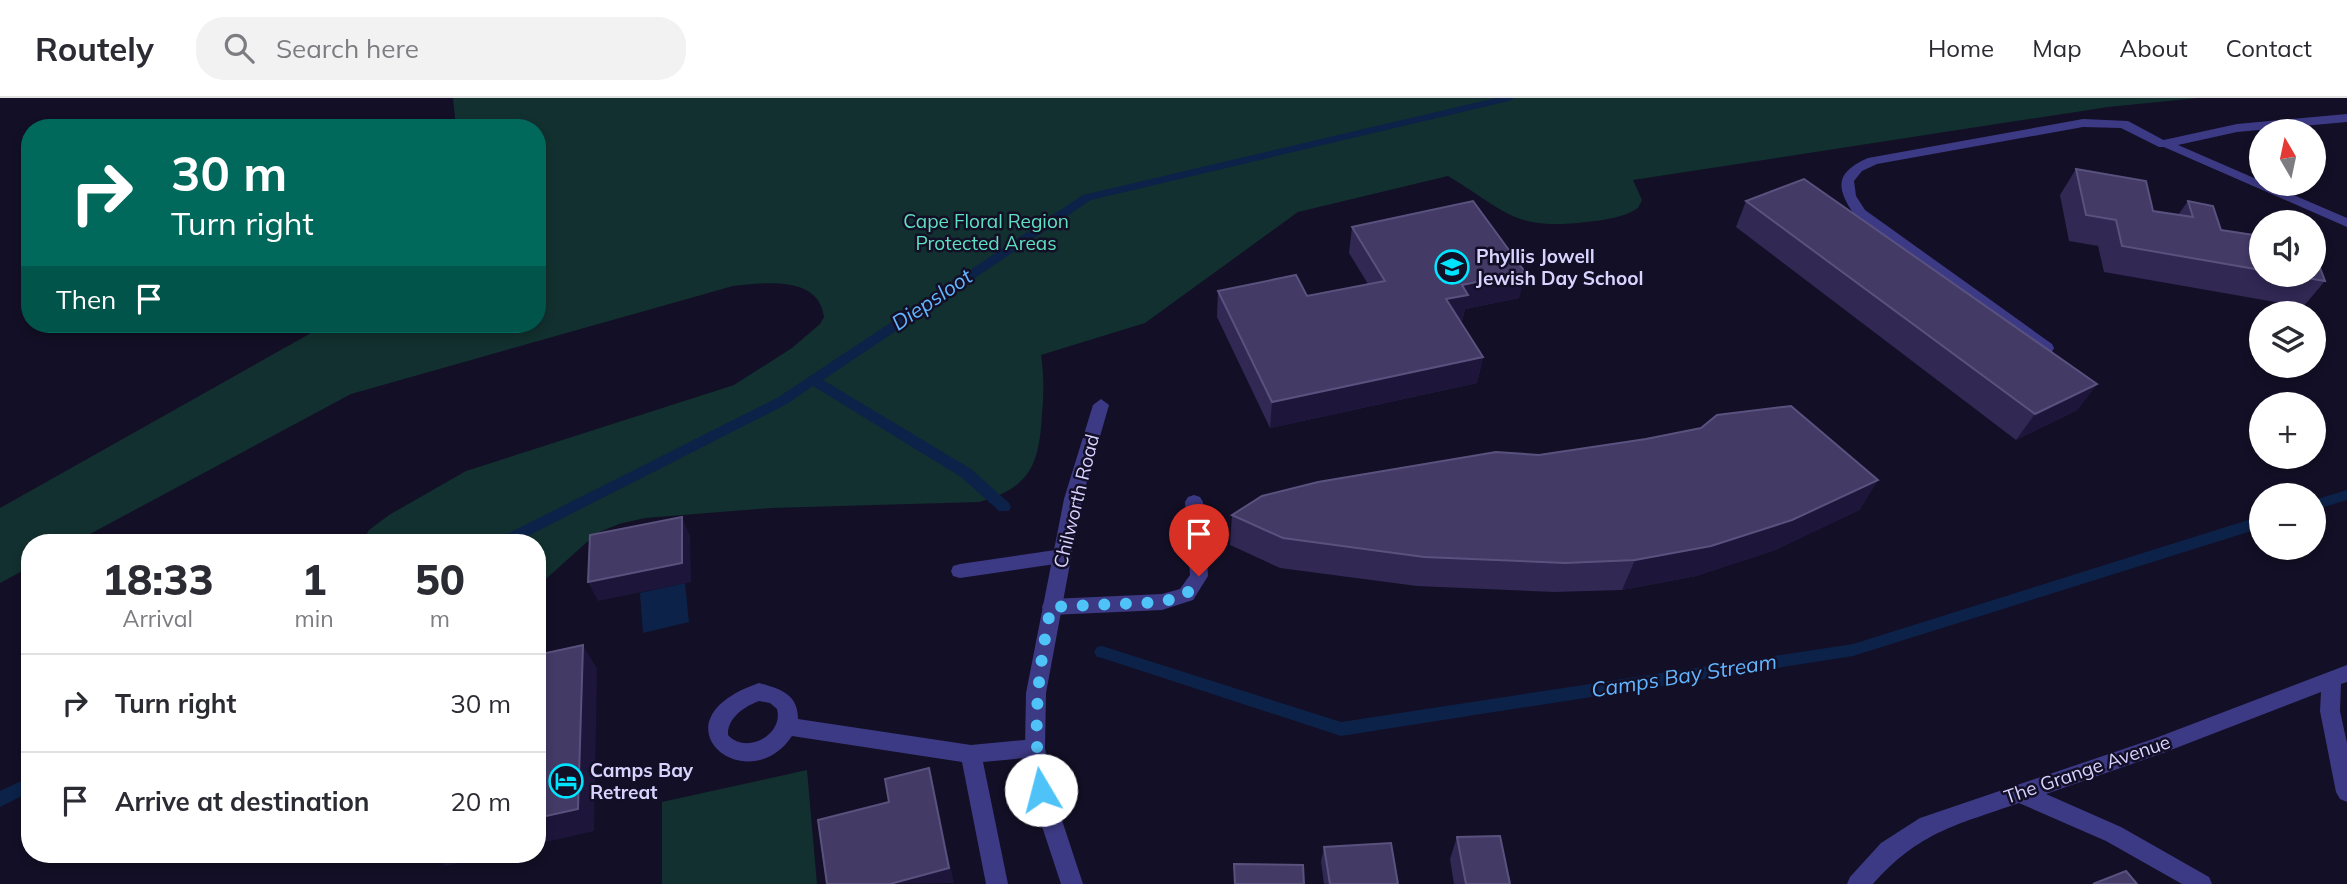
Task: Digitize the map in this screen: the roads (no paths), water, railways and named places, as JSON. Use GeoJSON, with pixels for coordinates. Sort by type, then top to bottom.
{"type":"FeatureCollection","features":[{"type":"Feature","properties":{"kind":"street"},"geometry":{"type":"LineString","coordinates":[[2164,144],[2237,128],[2347,118]]}},
{"type":"Feature","properties":{"kind":"street"},"geometry":{"type":"LineString","coordinates":[[2046,348],[1860,213],[1849,196],[1847,181],[1857,168],[1873,161],[2062,124],[2123,124],[2347,223]]}},
{"type":"Feature","properties":{"kind":"street","name":"Chilworth Road"},"geometry":{"type":"LineString","coordinates":[[1072,884],[1041,790],[1035,748],[1036,693],[1073,499],[1101,405]]}},
{"type":"Feature","properties":{"kind":"street"},"geometry":{"type":"LineString","coordinates":[[1051,607],[1162,602],[1186,595],[1199,576],[1194,502]]}},
{"type":"Feature","properties":{"kind":"street"},"geometry":{"type":"LineString","coordinates":[[960,571],[1062,556]]}},
{"type":"Feature","properties":{"kind":"street"},"geometry":{"type":"LineString","coordinates":[[2339,676],[2330,711],[2347,792]]}},
{"type":"Feature","properties":{"kind":"street","name":"The Grange Avenue"},"geometry":{"type":"LineString","coordinates":[[1858,884],[1889,850],[1928,825],[1969,808],[2020,794],[2156,747],[2339,676]]}},
{"type":"Feature","properties":{"kind":"street"},"geometry":{"type":"LineString","coordinates":[[760,692],[779,697],[789,712],[787,726],[778,741],[768,748],[743,752],[724,744],[718,726],[733,693],[760,692]]}},
{"type":"Feature","properties":{"kind":"street"},"geometry":{"type":"LineString","coordinates":[[787,726],[971,754],[1035,748]]}},
{"type":"Feature","properties":{"kind":"street"},"geometry":{"type":"LineString","coordinates":[[971,754],[997,884]]}},
{"type":"Feature","properties":{"kind":"street"},"geometry":{"type":"LineString","coordinates":[[2020,794],[2090,820],[2151,851],[2201,884]]}},
{"type":"Feature","properties":{"kind":"water"},"geometry":{"type":"Polygon","coordinates":[[[685,583],[689,622],[643,633],[640,593],[685,583]]]}},
{"type":"Feature","properties":{"kind":"waterway","name":"Diepsloot"},"geometry":{"type":"LineString","coordinates":[[813,380],[1087,197],[1509,98]]}},
{"type":"Feature","properties":{"kind":"waterway","name":"Diepsloot"},"geometry":{"type":"LineString","coordinates":[[520,534],[782,401],[813,380]]}},
{"type":"Feature","properties":{"kind":"waterway","name":"Camps Bay Stream"},"geometry":{"type":"LineString","coordinates":[[813,380],[966,473],[1004,507]]}},
{"type":"Feature","properties":{"kind":"waterway","name":"Camps Bay Stream"},"geometry":{"type":"LineString","coordinates":[[2326,501],[2347,495]]}},
{"type":"Feature","properties":{"kind":"waterway","name":"Camps Bay Stream"},"geometry":{"type":"LineString","coordinates":[[1102,652],[1341,729],[1853,650],[2249,526]]}},
{"type":"Feature","properties":{"kind":"waterway","name":"Diepsloot"},"geometry":{"type":"LineString","coordinates":[[0,799],[21,788]]}},
{"type":"Feature","properties":{"kind":"place","name":"Phyllis Jowell Jewish Day School"},"geometry":{"type":"Point","coordinates":[1452,267]}},
{"type":"Feature","properties":{"kind":"place","name":"Camps Bay Retreat"},"geometry":{"type":"Point","coordinates":[566,781]}},
{"type":"Feature","properties":{"kind":"park label","name":"Cape Floral Region Protected Areas"},"geometry":{"type":"Point","coordinates":[986,232]}}]}
